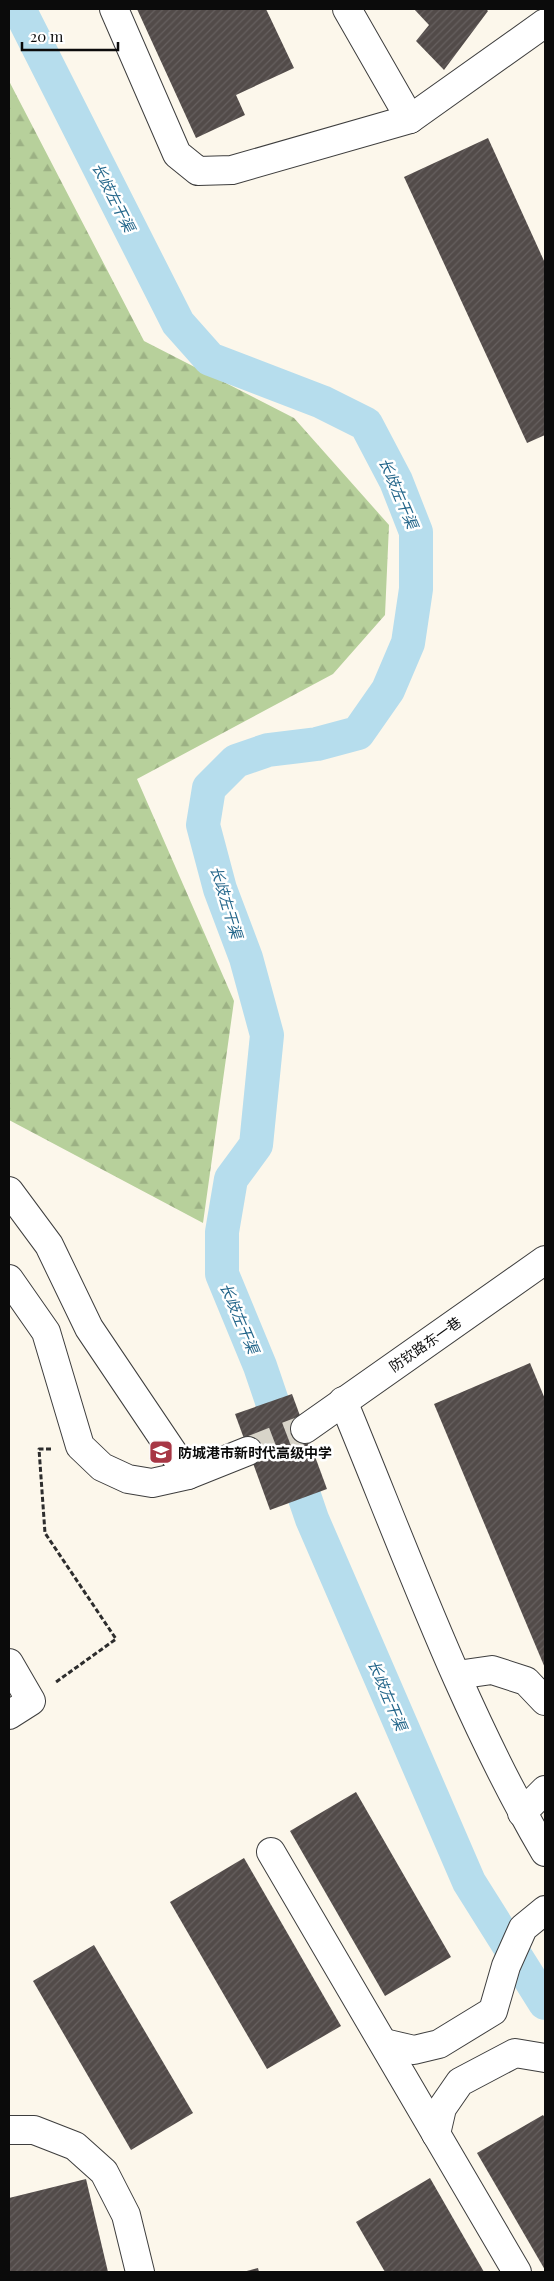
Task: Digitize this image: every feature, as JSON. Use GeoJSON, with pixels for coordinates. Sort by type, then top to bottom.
{"type":"FeatureCollection","features":[{"type":"Feature","properties":{"kind":"street"},"geometry":{"type":"LineString","coordinates":[[114,9],[176,154],[198,172],[232,170],[410,119],[545,23]]}},
{"type":"Feature","properties":{"kind":"street"},"geometry":{"type":"LineString","coordinates":[[347,9],[410,119]]}},
{"type":"Feature","properties":{"kind":"street"},"geometry":{"type":"LineString","coordinates":[[9,1191],[49,1245],[89,1328],[188,1475]]}},
{"type":"Feature","properties":{"kind":"street","name":"防钦路东一巷"},"geometry":{"type":"LineString","coordinates":[[305,1429],[545,1260]]}},
{"type":"Feature","properties":{"kind":"street"},"geometry":{"type":"LineString","coordinates":[[9,1279],[46,1332],[80,1446],[102,1467],[128,1479],[152,1483],[188,1475],[248,1452]]}},
{"type":"Feature","properties":{"kind":"street"},"geometry":{"type":"LineString","coordinates":[[343,1401],[457,1675],[522,1813],[545,1852]]}},
{"type":"Feature","properties":{"kind":"street"},"geometry":{"type":"LineString","coordinates":[[9,1663],[31,1700],[9,1715]]}},
{"type":"Feature","properties":{"kind":"street"},"geometry":{"type":"LineString","coordinates":[[457,1675],[492,1670],[526,1681],[545,1701]]}},
{"type":"Feature","properties":{"kind":"street"},"geometry":{"type":"LineString","coordinates":[[522,1813],[545,1790]]}},
{"type":"Feature","properties":{"kind":"street"},"geometry":{"type":"LineString","coordinates":[[271,1852],[517,2272]]}},
{"type":"Feature","properties":{"kind":"street"},"geometry":{"type":"LineString","coordinates":[[384,2044],[414,2050],[440,2044],[494,2011],[506,1966],[523,1928],[545,1910]]}},
{"type":"Feature","properties":{"kind":"street"},"geometry":{"type":"LineString","coordinates":[[436,2134],[442,2108],[460,2082],[515,2053],[545,2058]]}},
{"type":"Feature","properties":{"kind":"street"},"geometry":{"type":"LineString","coordinates":[[9,2130],[34,2130],[76,2146],[104,2172],[126,2215],[140,2272]]}},
{"type":"Feature","properties":{"kind":"path"},"geometry":{"type":"LineString","coordinates":[[31,1700],[116,1639],[45,1533],[39,1450],[80,1446]]}},
{"type":"Feature","properties":{"kind":"green space"},"geometry":{"type":"Polygon","coordinates":[[[9,81],[144,341],[294,418],[389,525],[385,615],[333,674],[137,779],[234,1001],[203,1223],[9,1120],[9,81]]]}},
{"type":"Feature","properties":{"kind":"building"},"geometry":{"type":"Polygon","coordinates":[[[137,9],[266,9],[294,68],[236,95],[245,115],[196,138],[137,9]]]}},
{"type":"Feature","properties":{"kind":"building"},"geometry":{"type":"Polygon","coordinates":[[[414,9],[486,9],[488,11],[444,70],[416,41],[429,25],[414,9]]]}},
{"type":"Feature","properties":{"kind":"building"},"geometry":{"type":"Polygon","coordinates":[[[488,138],[545,263],[545,435],[527,443],[404,177],[488,138]]]}},
{"type":"Feature","properties":{"kind":"building"},"geometry":{"type":"Polygon","coordinates":[[[530,1363],[545,1399],[545,1668],[434,1404],[530,1363]]]}},
{"type":"Feature","properties":{"kind":"building"},"geometry":{"type":"Polygon","coordinates":[[[292,1394],[327,1489],[270,1510],[235,1414],[292,1394]]]}},
{"type":"Feature","properties":{"kind":"building"},"geometry":{"type":"Polygon","coordinates":[[[356,1792],[451,1957],[385,1996],[290,1831],[356,1792]]]}},
{"type":"Feature","properties":{"kind":"building"},"geometry":{"type":"Polygon","coordinates":[[[244,1858],[341,2026],[267,2069],[170,1902],[244,1858]]]}},
{"type":"Feature","properties":{"kind":"building"},"geometry":{"type":"Polygon","coordinates":[[[94,1945],[193,2113],[131,2150],[33,1981],[94,1945]]]}},
{"type":"Feature","properties":{"kind":"building"},"geometry":{"type":"Polygon","coordinates":[[[543,2115],[545,2118],[545,2270],[477,2153],[543,2115]]]}},
{"type":"Feature","properties":{"kind":"building"},"geometry":{"type":"Polygon","coordinates":[[[430,2178],[484,2272],[385,2272],[356,2222],[430,2178]]]}},
{"type":"Feature","properties":{"kind":"building"},"geometry":{"type":"Polygon","coordinates":[[[86,2179],[108,2272],[9,2272],[9,2198],[86,2179]]]}},
{"type":"Feature","properties":{"kind":"building"},"geometry":{"type":"Polygon","coordinates":[[[258,2268],[259,2272],[243,2272],[258,2268]]]}},
{"type":"Feature","properties":{"kind":"waterway","name":"长歧左干渠"},"geometry":{"type":"LineString","coordinates":[[19,9],[178,323],[210,359],[322,402],[366,424],[396,481],[416,532],[416,589],[408,643],[388,690],[358,733],[317,744],[268,750],[236,761],[209,788],[203,825],[220,889],[246,958],[267,1035],[256,1145],[231,1179],[222,1232],[222,1274],[260,1366],[312,1519],[469,1882],[545,2003]]}},
{"type":"Feature","properties":{"kind":"tunnel"},"geometry":{"type":"LineString","coordinates":[[248,1451],[305,1429]]}},
{"type":"Feature","properties":{"kind":"place","name":"防城港市新时代高级中学"},"geometry":{"type":"Point","coordinates":[161,1452]}}]}
